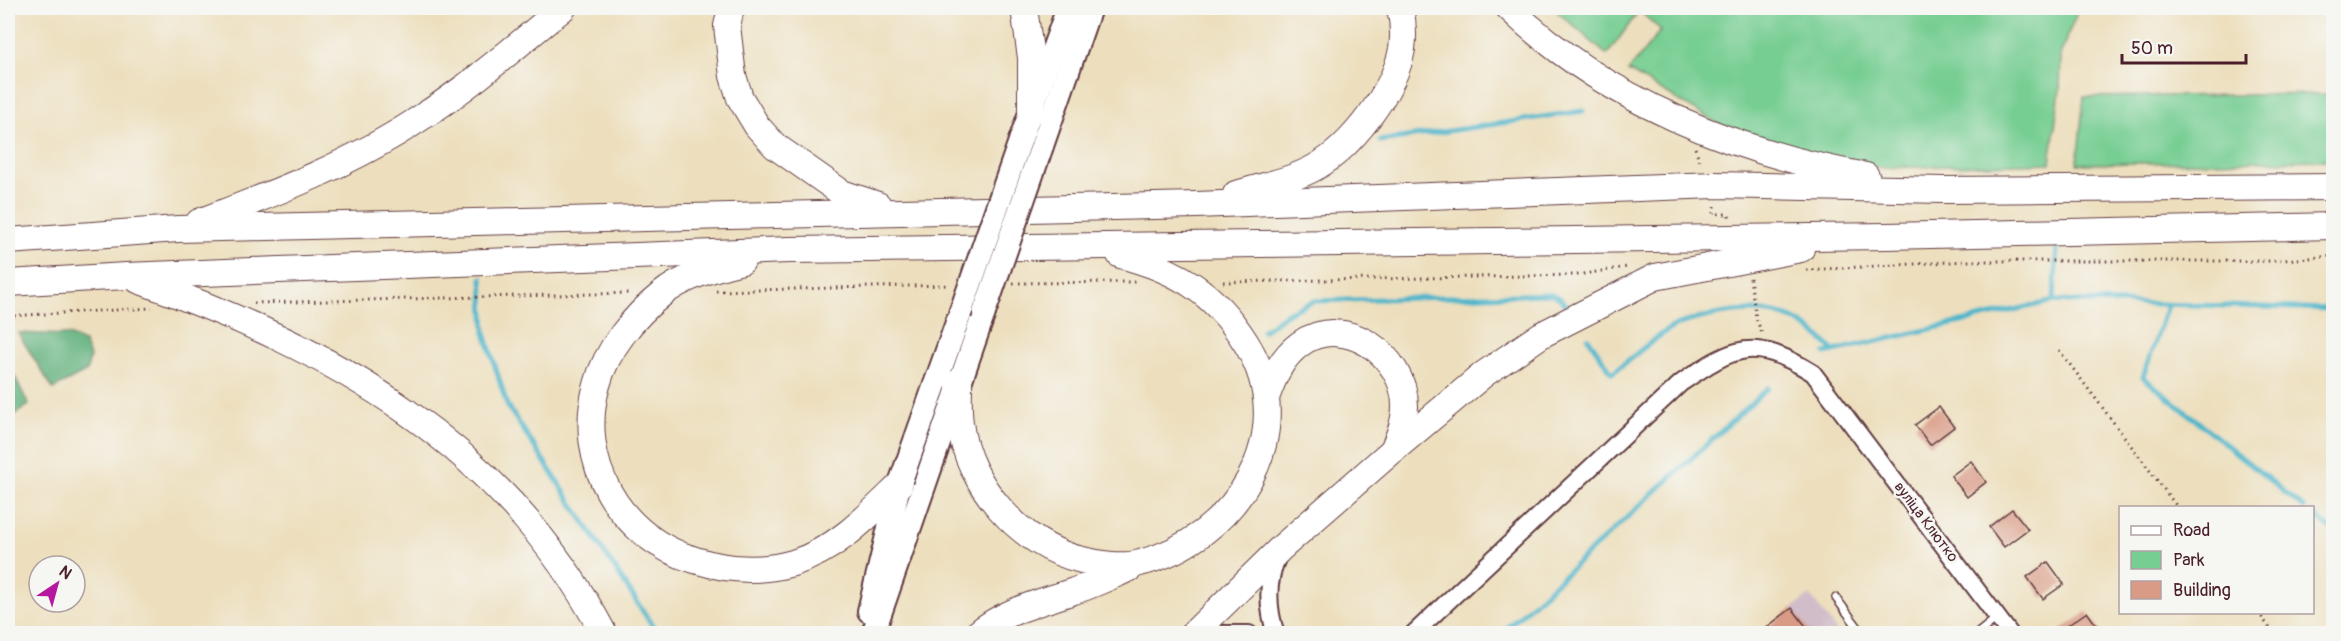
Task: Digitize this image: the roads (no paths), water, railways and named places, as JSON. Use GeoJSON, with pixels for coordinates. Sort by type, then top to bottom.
{"type":"FeatureCollection","features":[{"type":"Feature","properties":{"kind":"highway"},"geometry":{"type":"LineString","coordinates":[[178,229],[320,174],[421,118],[490,68],[563,8]]}},
{"type":"Feature","properties":{"kind":"highway"},"geometry":{"type":"LineString","coordinates":[[731,8],[727,26],[733,76],[740,98],[757,126],[775,146],[842,193],[899,211]]}},
{"type":"Feature","properties":{"kind":"highway"},"geometry":{"type":"LineString","coordinates":[[1024,8],[1031,58],[1031,111]]}},
{"type":"Feature","properties":{"kind":"highway"},"geometry":{"type":"LineString","coordinates":[[1196,205],[1298,176],[1317,166],[1340,149],[1371,114],[1395,73],[1402,48],[1400,8]]}},
{"type":"Feature","properties":{"kind":"highway"},"geometry":{"type":"LineString","coordinates":[[1509,8],[1531,29],[1616,89],[1726,140],[1825,169],[1943,190]]}},
{"type":"Feature","properties":{"kind":"highway"},"geometry":{"type":"LineString","coordinates":[[8,241],[178,229],[1196,205],[1715,186],[1943,190],[2334,187]]}},
{"type":"Feature","properties":{"kind":"highway"},"geometry":{"type":"LineString","coordinates":[[8,283],[126,276],[789,250],[1091,248],[1887,236],[2334,226]]}},
{"type":"Feature","properties":{"kind":"highway"},"geometry":{"type":"LineString","coordinates":[[1194,633],[1281,549],[1392,451],[1484,374],[1541,335],[1584,311],[1655,277],[1742,268],[1887,236]]}},
{"type":"Feature","properties":{"kind":"highway"},"geometry":{"type":"LineString","coordinates":[[977,633],[996,621],[1035,604],[1077,590],[1159,556],[1207,530],[1229,510],[1247,485],[1265,443],[1266,398],[1260,370],[1239,331],[1192,282],[1140,261],[1091,248]]}},
{"type":"Feature","properties":{"kind":"highway"},"geometry":{"type":"LineString","coordinates":[[789,250],[698,275],[664,292],[623,335],[605,362],[596,386],[591,415],[592,440],[609,493],[622,515],[660,547],[707,564],[741,570],[795,562],[822,550],[856,528],[899,486]]}},
{"type":"Feature","properties":{"kind":"highway"},"geometry":{"type":"LineString","coordinates":[[126,276],[207,305],[283,340],[355,377],[430,427],[493,481],[552,550],[604,633]]}},
{"type":"Feature","properties":{"kind":"highway"},"geometry":{"type":"LineString","coordinates":[[1266,398],[1275,372],[1288,354],[1302,343],[1321,335],[1340,334],[1359,338],[1375,347],[1392,364],[1402,386],[1405,406],[1403,426],[1392,451]]}},
{"type":"Feature","properties":{"kind":"highway"},"geometry":{"type":"LineString","coordinates":[[959,382],[960,424],[968,452],[996,504],[1018,529],[1039,544],[1063,556],[1093,563],[1138,564]]}},
{"type":"Feature","properties":{"kind":"main road"},"geometry":{"type":"LineString","coordinates":[[873,633],[984,313],[1031,144],[1031,111],[1068,8]]}},
{"type":"Feature","properties":{"kind":"main road"},"geometry":{"type":"LineString","coordinates":[[864,633],[899,486],[960,314],[1090,8]]}},
{"type":"Feature","properties":{"kind":"street","name":"вуліца Клютко"},"geometry":{"type":"LineString","coordinates":[[1413,633],[1681,383],[1718,358],[1745,349],[1768,350],[1813,373],[2010,633]]}},
{"type":"Feature","properties":{"kind":"street"},"geometry":{"type":"LineString","coordinates":[[1276,633],[1268,602],[1273,568],[1281,549]]}},
{"type":"Feature","properties":{"kind":"street"},"geometry":{"type":"LineString","coordinates":[[1201,633],[1221,631],[1249,633]]}},
{"type":"Feature","properties":{"kind":"lane"},"geometry":{"type":"LineString","coordinates":[[1836,598],[1863,633]]}},
{"type":"Feature","properties":{"kind":"lane"},"geometry":{"type":"LineString","coordinates":[[1977,633],[1998,617]]}},
{"type":"Feature","properties":{"kind":"waterway"},"geometry":{"type":"LineString","coordinates":[[1380,141],[1583,111]]}},
{"type":"Feature","properties":{"kind":"waterway"},"geometry":{"type":"LineString","coordinates":[[2054,301],[2057,246]]}},
{"type":"Feature","properties":{"kind":"waterway"},"geometry":{"type":"LineString","coordinates":[[482,278],[485,333],[507,405],[658,634]]}},
{"type":"Feature","properties":{"kind":"waterway"},"geometry":{"type":"LineString","coordinates":[[1263,331],[1289,312],[1314,301],[1551,294],[1560,298],[1565,305]]}},
{"type":"Feature","properties":{"kind":"waterway"},"geometry":{"type":"LineString","coordinates":[[1825,353],[2054,301],[2334,309]]}},
{"type":"Feature","properties":{"kind":"waterway"},"geometry":{"type":"LineString","coordinates":[[2167,306],[2143,377],[2302,506]]}},
{"type":"Feature","properties":{"kind":"waterway"},"geometry":{"type":"LineString","coordinates":[[1588,338],[1612,373],[1671,328],[1681,323],[1733,312],[1766,311],[1794,319],[1807,327],[1834,351]]}},
{"type":"Feature","properties":{"kind":"waterway"},"geometry":{"type":"LineString","coordinates":[[1500,634],[1768,388]]}},
{"type":"Feature","properties":{"kind":"waterway"},"geometry":{"type":"LineString","coordinates":[[2314,516],[2334,531]]}}]}
